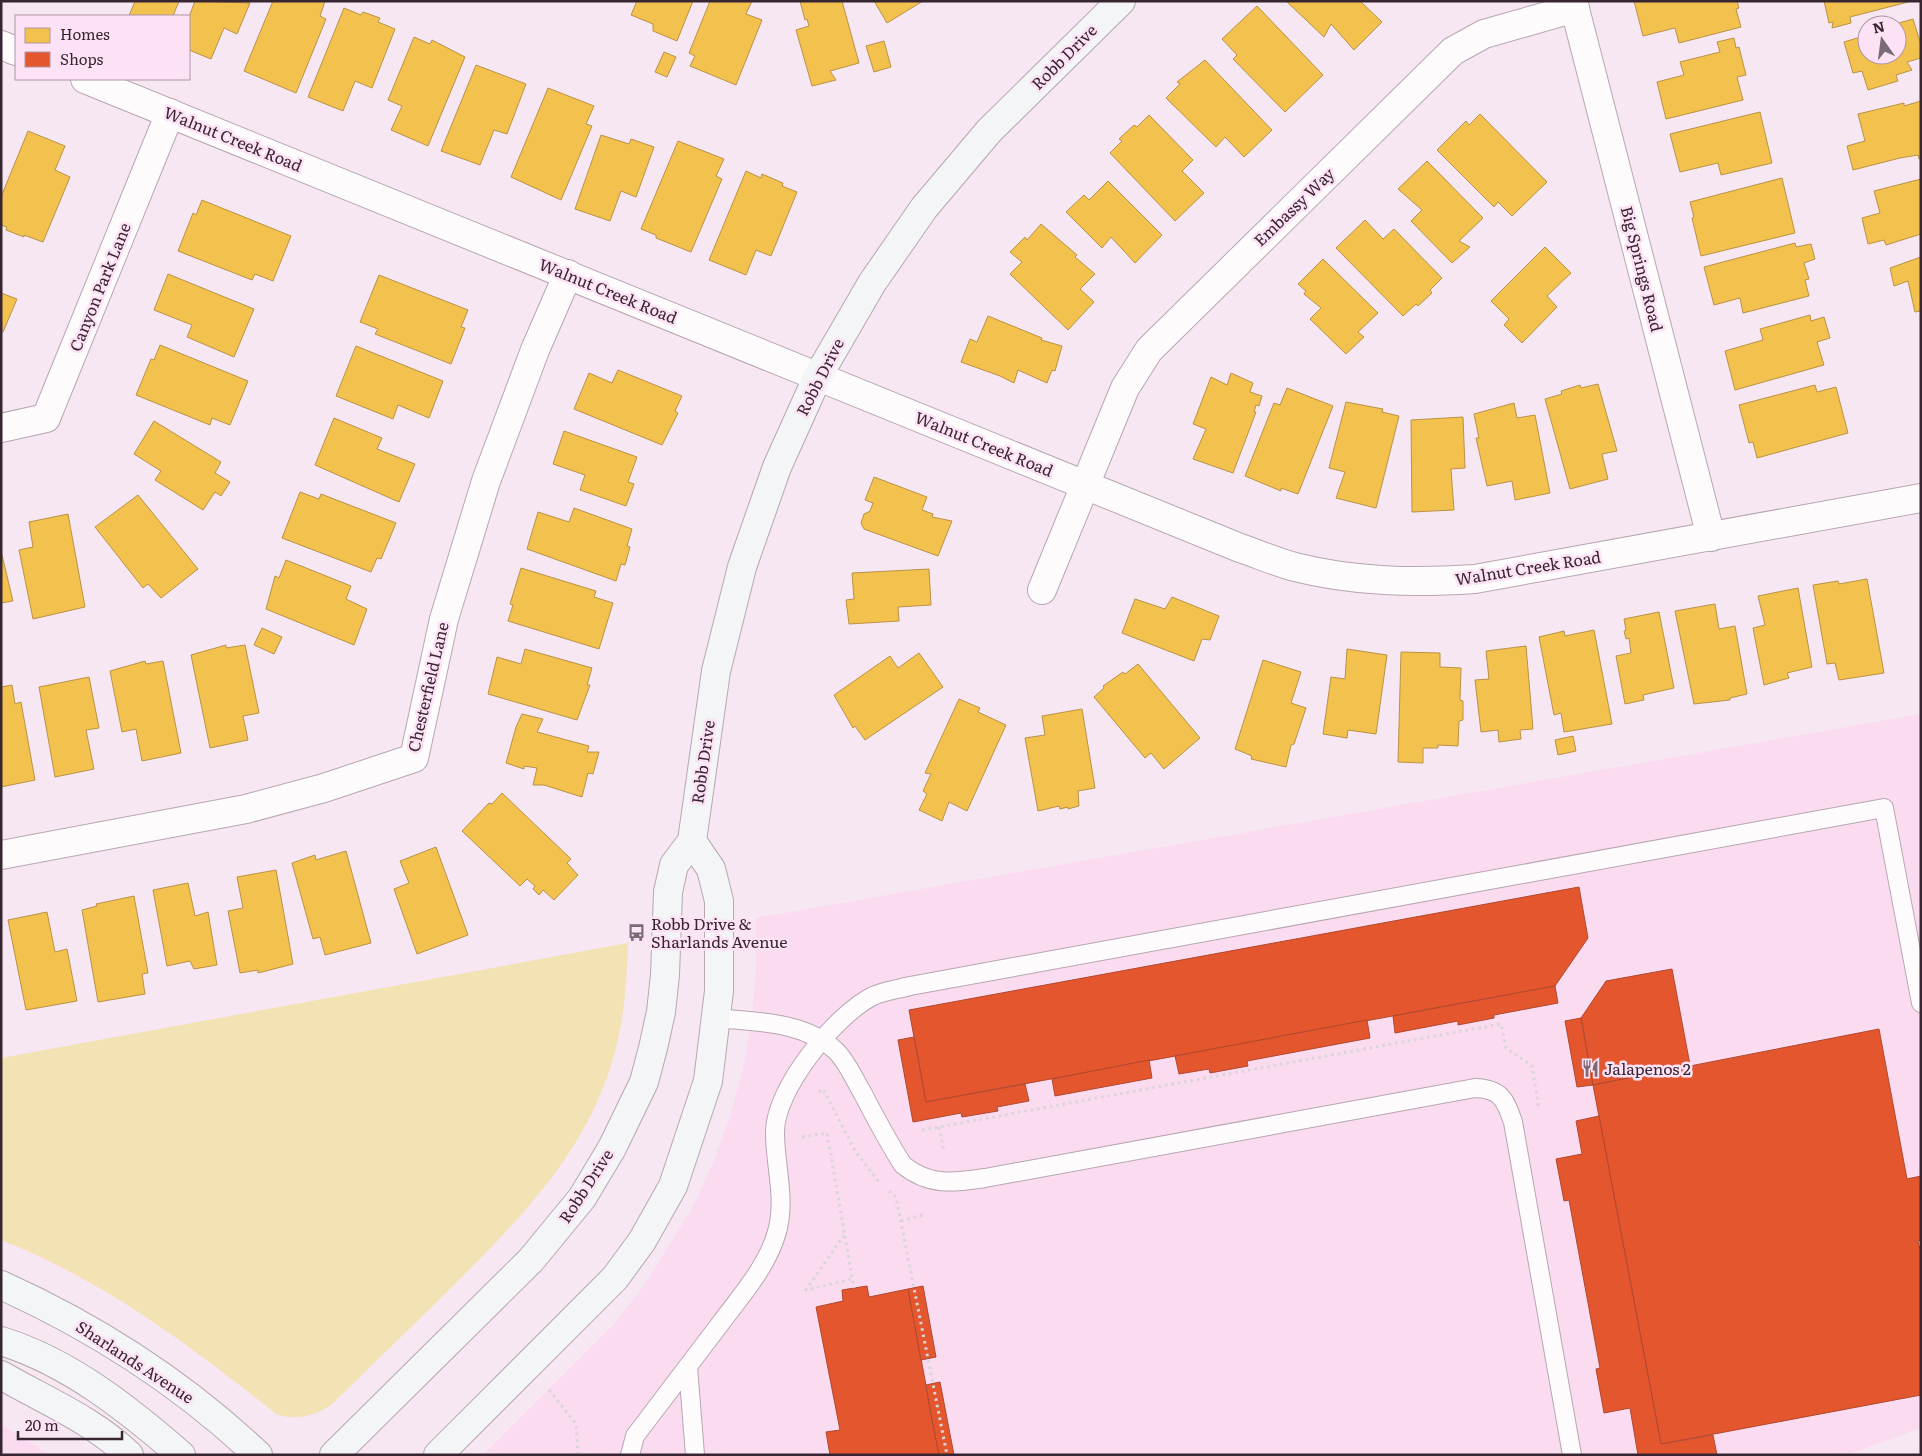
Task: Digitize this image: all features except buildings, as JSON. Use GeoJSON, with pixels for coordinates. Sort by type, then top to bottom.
{"type":"FeatureCollection","features":[{"type":"Feature","properties":{"kind":"main road","name":"Robb Drive"},"geometry":{"type":"LineString","coordinates":[[334,1455],[531,1260],[582,1198],[612,1148],[644,1082],[653,1048],[661,1012],[664,984],[668,892],[674,865],[692,841],[716,671],[742,567],[777,467],[818,376],[872,282],[924,208],[989,131],[1121,1]]}},
{"type":"Feature","properties":{"kind":"main road"},"geometry":{"type":"LineString","coordinates":[[438,1455],[614,1278],[642,1241],[672,1186],[708,1081],[719,991],[719,902],[711,869],[692,841]]}},
{"type":"Feature","properties":{"kind":"main road","name":"Sharlands Avenue"},"geometry":{"type":"LineString","coordinates":[[1,1285],[49,1307],[173,1382],[258,1455]]}},
{"type":"Feature","properties":{"kind":"main road"},"geometry":{"type":"LineString","coordinates":[[1,1340],[38,1355],[69,1371],[151,1429],[181,1455]]}},
{"type":"Feature","properties":{"kind":"main road"},"geometry":{"type":"LineString","coordinates":[[1,1375],[92,1426],[116,1442],[129,1455]]}},
{"type":"Feature","properties":{"kind":"street","name":"Embassy Way"},"geometry":{"type":"LineString","coordinates":[[1042,590],[1125,388],[1149,350],[1454,51],[1484,34],[1574,5]]}},
{"type":"Feature","properties":{"kind":"street","name":"Big Springs Road"},"geometry":{"type":"LineString","coordinates":[[1574,5],[1711,536]]}},
{"type":"Feature","properties":{"kind":"street"},"geometry":{"type":"LineString","coordinates":[[1,45],[15,51]]}},
{"type":"Feature","properties":{"kind":"street","name":"Walnut Creek Road"},"geometry":{"type":"LineString","coordinates":[[88,80],[1240,548],[1294,566],[1352,578],[1414,583],[1475,580],[1921,498]]}},
{"type":"Feature","properties":{"kind":"street","name":"Canyon Park Lane"},"geometry":{"type":"LineString","coordinates":[[1,428],[46,418],[170,113]]}},
{"type":"Feature","properties":{"kind":"street","name":"Chesterfield Lane"},"geometry":{"type":"LineString","coordinates":[[1,855],[246,809],[324,788],[414,758],[444,619],[486,481],[534,350],[568,274]]}},
{"type":"Feature","properties":{"kind":"lane"},"geometry":{"type":"LineString","coordinates":[[630,1455],[635,1436],[746,1290],[776,1235],[782,1205],[775,1133],[777,1113],[791,1086],[821,1039],[849,1012],[874,995],[910,986],[1884,808],[1921,1002]]}},
{"type":"Feature","properties":{"kind":"lane"},"geometry":{"type":"LineString","coordinates":[[716,1018],[772,1023],[796,1029],[821,1039],[836,1051],[850,1071],[903,1165],[916,1176],[935,1181],[959,1182],[984,1178],[1475,1088],[1488,1088],[1500,1094],[1507,1105],[1513,1122],[1572,1455]]}},
{"type":"Feature","properties":{"kind":"lane"},"geometry":{"type":"LineString","coordinates":[[688,1367],[695,1455]]}},
{"type":"Feature","properties":{"kind":"path"},"geometry":{"type":"LineString","coordinates":[[922,1130],[1501,1024],[1506,1048],[1532,1066],[1540,1115]]}},
{"type":"Feature","properties":{"kind":"path"},"geometry":{"type":"LineString","coordinates":[[817,1094],[823,1089],[859,1156],[880,1183],[896,1196],[947,1455]]}},
{"type":"Feature","properties":{"kind":"path"},"geometry":{"type":"LineString","coordinates":[[939,1126],[944,1152]]}},
{"type":"Feature","properties":{"kind":"path"},"geometry":{"type":"LineString","coordinates":[[798,1128],[799,1138],[827,1133],[854,1288]]}},
{"type":"Feature","properties":{"kind":"path"},"geometry":{"type":"LineString","coordinates":[[901,1221],[926,1214]]}},
{"type":"Feature","properties":{"kind":"path"},"geometry":{"type":"LineString","coordinates":[[844,1234],[806,1290],[852,1279]]}},
{"type":"Feature","properties":{"kind":"path"},"geometry":{"type":"LineString","coordinates":[[544,1384],[576,1424],[578,1455]]}},
{"type":"Feature","properties":{"kind":"shaded area"},"geometry":{"type":"Polygon","coordinates":[[[1921,714],[1921,1428],[1846,1455],[483,1455],[614,1324],[643,1287],[693,1207],[713,1163],[730,1117],[743,1068],[752,1018],[756,968],[756,918],[1921,714]]]}},
{"type":"Feature","properties":{"kind":"shaded area"},"geometry":{"type":"Polygon","coordinates":[[[628,943],[624,1002],[613,1059],[601,1094],[585,1127],[566,1158],[521,1215],[471,1268],[331,1405],[318,1412],[297,1417],[276,1414],[212,1364],[145,1316],[75,1274],[1,1240],[1,1058],[628,943]]]}},
{"type":"Feature","properties":{"kind":"shaded area"},"geometry":{"type":"Polygon","coordinates":[[[1,1426],[5,1427],[50,1455],[1,1455],[1,1426]]]}},
{"type":"Feature","properties":{"kind":"place","name":"Robb Drive & Sharlands Avenue"},"geometry":{"type":"Point","coordinates":[637,933]}},
{"type":"Feature","properties":{"kind":"place","name":"Jalapenos 2"},"geometry":{"type":"Point","coordinates":[1590,1069]}}]}
